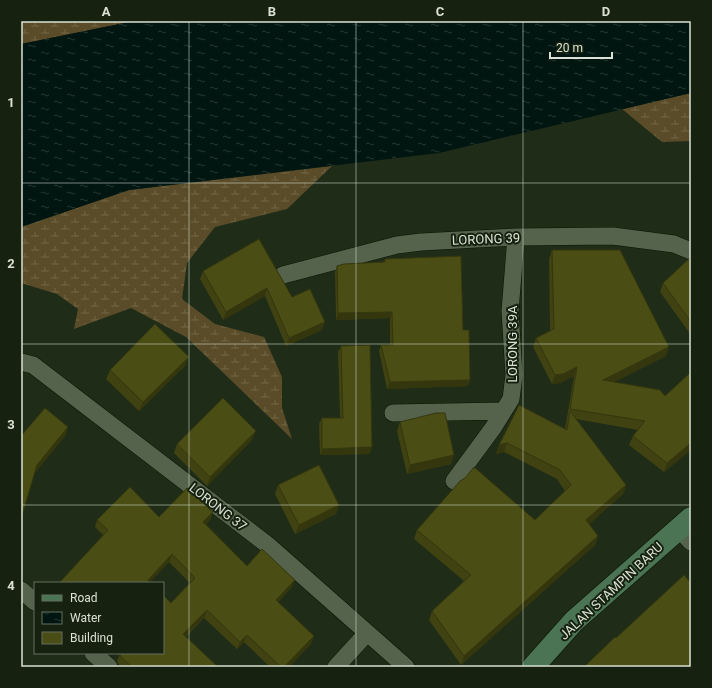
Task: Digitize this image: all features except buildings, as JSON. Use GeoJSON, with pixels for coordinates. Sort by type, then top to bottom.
{"type":"FeatureCollection","features":[{"type":"Feature","properties":{"kind":"street","name":"LORONG 39"},"geometry":{"type":"LineString","coordinates":[[283,275],[397,245],[421,242],[613,236],[674,244],[691,251]]}},
{"type":"Feature","properties":{"kind":"street","name":"LORONG 39A"},"geometry":{"type":"LineString","coordinates":[[454,481],[493,428],[511,399],[514,374],[510,311],[516,238]]}},
{"type":"Feature","properties":{"kind":"street","name":"LORONG 37"},"geometry":{"type":"LineString","coordinates":[[21,362],[33,365],[269,546],[406,667]]}},
{"type":"Feature","properties":{"kind":"street"},"geometry":{"type":"LineString","coordinates":[[393,413],[503,411]]}},
{"type":"Feature","properties":{"kind":"street","name":"JALAN STAMPIN BARU"},"geometry":{"type":"LineString","coordinates":[[534,667],[574,621],[687,530]]}},
{"type":"Feature","properties":{"kind":"street"},"geometry":{"type":"LineString","coordinates":[[21,590],[34,601]]}},
{"type":"Feature","properties":{"kind":"street"},"geometry":{"type":"LineString","coordinates":[[336,667],[367,633]]}},
{"type":"Feature","properties":{"kind":"street"},"geometry":{"type":"LineString","coordinates":[[94,654],[109,667]]}},
{"type":"Feature","properties":{"kind":"green space"},"geometry":{"type":"Polygon","coordinates":[[[21,21],[134,21],[21,44],[21,21]]]}},
{"type":"Feature","properties":{"kind":"green space"},"geometry":{"type":"Polygon","coordinates":[[[691,93],[691,141],[662,142],[622,109],[691,93]]]}},
{"type":"Feature","properties":{"kind":"green space"},"geometry":{"type":"Polygon","coordinates":[[[332,166],[287,209],[215,227],[187,263],[182,299],[215,324],[264,337],[282,377],[282,408],[292,439],[186,337],[131,308],[74,329],[78,309],[57,294],[21,283],[21,227],[129,190],[332,166]]]}},
{"type":"Feature","properties":{"kind":"water"},"geometry":{"type":"Polygon","coordinates":[[[134,21],[691,21],[691,93],[439,153],[129,190],[21,227],[21,44],[134,21]]]}}]}
